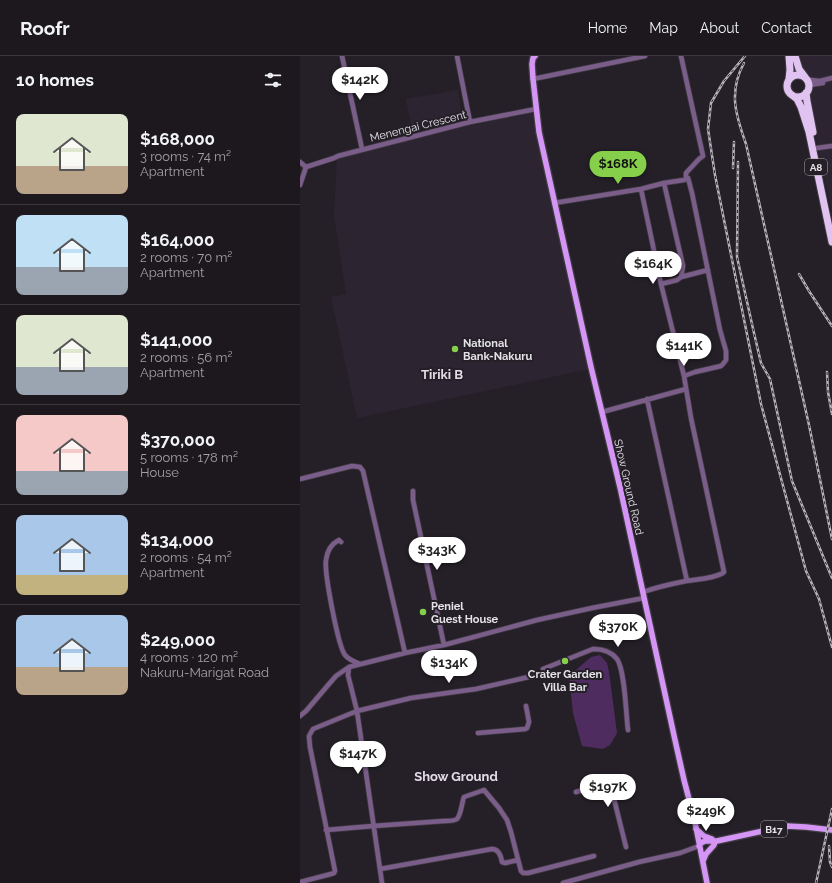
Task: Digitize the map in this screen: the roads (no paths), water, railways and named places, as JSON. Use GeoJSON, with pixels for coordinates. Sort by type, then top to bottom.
{"type":"FeatureCollection","features":[{"type":"Feature","properties":{"kind":"highway","name":"A8"},"geometry":{"type":"LineString","coordinates":[[789,56],[790,70],[789,80],[787,83],[788,90],[797,99],[809,132],[832,242]]}},
{"type":"Feature","properties":{"kind":"highway"},"geometry":{"type":"LineString","coordinates":[[792,95],[800,97],[809,90],[808,81],[799,68],[794,56]]}},
{"type":"Feature","properties":{"kind":"highway"},"geometry":{"type":"LineString","coordinates":[[789,80],[791,76],[799,74],[808,81]]}},
{"type":"Feature","properties":{"kind":"highway","name":"A8"},"geometry":{"type":"LineString","coordinates":[[806,93],[806,101],[832,220]]}},
{"type":"Feature","properties":{"kind":"main road","name":"Show Ground Road"},"geometry":{"type":"LineString","coordinates":[[533,57],[533,79],[538,132],[590,362],[616,469],[707,883]]}},
{"type":"Feature","properties":{"kind":"main road","name":"B17"},"geometry":{"type":"LineString","coordinates":[[699,846],[705,841],[716,841],[786,826],[832,830]]}},
{"type":"Feature","properties":{"kind":"main road"},"geometry":{"type":"LineString","coordinates":[[696,828],[704,836],[716,841],[706,854],[703,862]]}},
{"type":"Feature","properties":{"kind":"street"},"geometry":{"type":"LineString","coordinates":[[342,56],[362,149]]}},
{"type":"Feature","properties":{"kind":"street"},"geometry":{"type":"LineString","coordinates":[[457,56],[470,122]]}},
{"type":"Feature","properties":{"kind":"street"},"geometry":{"type":"LineString","coordinates":[[533,79],[645,56]]}},
{"type":"Feature","properties":{"kind":"street"},"geometry":{"type":"LineString","coordinates":[[681,56],[703,156],[698,159],[686,174],[686,179]]}},
{"type":"Feature","properties":{"kind":"street"},"geometry":{"type":"LineString","coordinates":[[808,81],[832,80]]}},
{"type":"Feature","properties":{"kind":"street","name":"Menengai Crescent"},"geometry":{"type":"LineString","coordinates":[[306,167],[362,149],[470,122],[536,109]]}},
{"type":"Feature","properties":{"kind":"street"},"geometry":{"type":"LineString","coordinates":[[816,148],[832,146]]}},
{"type":"Feature","properties":{"kind":"street"},"geometry":{"type":"LineString","coordinates":[[300,162],[306,167],[300,185]]}},
{"type":"Feature","properties":{"kind":"street"},"geometry":{"type":"LineString","coordinates":[[684,376],[721,366],[726,360],[726,351],[720,330],[689,181],[688,178],[686,179]]}},
{"type":"Feature","properties":{"kind":"street"},"geometry":{"type":"LineString","coordinates":[[554,203],[641,189],[686,179]]}},
{"type":"Feature","properties":{"kind":"street"},"geometry":{"type":"LineString","coordinates":[[664,183],[683,266],[681,277]]}},
{"type":"Feature","properties":{"kind":"street"},"geometry":{"type":"LineString","coordinates":[[641,189],[661,284],[684,376],[691,418],[724,570],[723,573],[719,575],[655,588],[643,592]]}},
{"type":"Feature","properties":{"kind":"street"},"geometry":{"type":"LineString","coordinates":[[661,284],[708,270]]}},
{"type":"Feature","properties":{"kind":"street"},"geometry":{"type":"LineString","coordinates":[[602,412],[686,389]]}},
{"type":"Feature","properties":{"kind":"street"},"geometry":{"type":"LineString","coordinates":[[647,399],[687,581]]}},
{"type":"Feature","properties":{"kind":"street"},"geometry":{"type":"LineString","coordinates":[[300,479],[352,466],[360,467],[363,472],[405,653]]}},
{"type":"Feature","properties":{"kind":"street"},"geometry":{"type":"LineString","coordinates":[[413,491],[413,500],[444,645]]}},
{"type":"Feature","properties":{"kind":"street"},"geometry":{"type":"LineString","coordinates":[[341,542],[339,540],[336,542],[328,552],[325,567],[326,580],[339,639],[344,654],[352,661],[360,664]]}},
{"type":"Feature","properties":{"kind":"street"},"geometry":{"type":"LineString","coordinates":[[300,716],[336,676],[349,667],[444,645],[538,620],[644,598]]}},
{"type":"Feature","properties":{"kind":"street"},"geometry":{"type":"LineString","coordinates":[[300,882],[331,874],[335,871],[310,747],[309,736],[313,729],[357,711],[411,698],[476,689],[544,671],[592,648],[608,651],[618,660],[622,675],[628,730]]}},
{"type":"Feature","properties":{"kind":"street"},"geometry":{"type":"LineString","coordinates":[[349,667],[348,675],[357,711],[382,883]]}},
{"type":"Feature","properties":{"kind":"street"},"geometry":{"type":"LineString","coordinates":[[478,733],[527,728],[529,722],[526,706]]}},
{"type":"Feature","properties":{"kind":"street"},"geometry":{"type":"LineString","coordinates":[[576,792],[603,784],[609,784],[626,847]]}},
{"type":"Feature","properties":{"kind":"street"},"geometry":{"type":"LineString","coordinates":[[326,830],[455,820],[458,818],[460,813],[464,797],[484,790],[507,820],[521,871],[525,873],[594,856]]}},
{"type":"Feature","properties":{"kind":"street"},"geometry":{"type":"LineString","coordinates":[[563,883],[582,880],[639,862],[680,853],[699,846]]}},
{"type":"Feature","properties":{"kind":"street"},"geometry":{"type":"LineString","coordinates":[[380,869],[492,849],[495,849],[500,853],[502,862],[505,863],[518,860]]}},
{"type":"Feature","properties":{"kind":"railway"},"geometry":{"type":"LineString","coordinates":[[745,56],[724,81],[711,103],[708,129],[715,175],[761,404],[806,571],[819,599],[832,647]]}},
{"type":"Feature","properties":{"kind":"railway"},"geometry":{"type":"LineString","coordinates":[[744,63],[736,84],[735,104],[739,124],[746,144],[809,425],[832,539]]}},
{"type":"Feature","properties":{"kind":"railway"},"geometry":{"type":"LineString","coordinates":[[733,168],[734,142]]}},
{"type":"Feature","properties":{"kind":"railway"},"geometry":{"type":"LineString","coordinates":[[738,162],[737,257],[754,333],[761,363],[770,379],[792,481],[832,578]]}},
{"type":"Feature","properties":{"kind":"railway"},"geometry":{"type":"LineString","coordinates":[[799,274],[832,326]]}},
{"type":"Feature","properties":{"kind":"railway"},"geometry":{"type":"LineString","coordinates":[[827,372],[828,392],[832,414]]}},
{"type":"Feature","properties":{"kind":"railway"},"geometry":{"type":"LineString","coordinates":[[816,883],[832,809]]}},
{"type":"Feature","properties":{"kind":"railway"},"geometry":{"type":"LineString","coordinates":[[829,846],[830,862],[832,867]]}},
{"type":"Feature","properties":{"kind":"place","name":"National Bank-Nakuru"},"geometry":{"type":"Point","coordinates":[455,349]}},
{"type":"Feature","properties":{"kind":"place","name":"Peniel Guest House"},"geometry":{"type":"Point","coordinates":[423,612]}},
{"type":"Feature","properties":{"kind":"place","name":"Crater Garden Villa Bar"},"geometry":{"type":"Point","coordinates":[565,661]}},
{"type":"Feature","properties":{"kind":"district","name":"Tiriki B"},"geometry":{"type":"Point","coordinates":[442,374]}},
{"type":"Feature","properties":{"kind":"district","name":"Show Ground"},"geometry":{"type":"Point","coordinates":[456,776]}}]}
